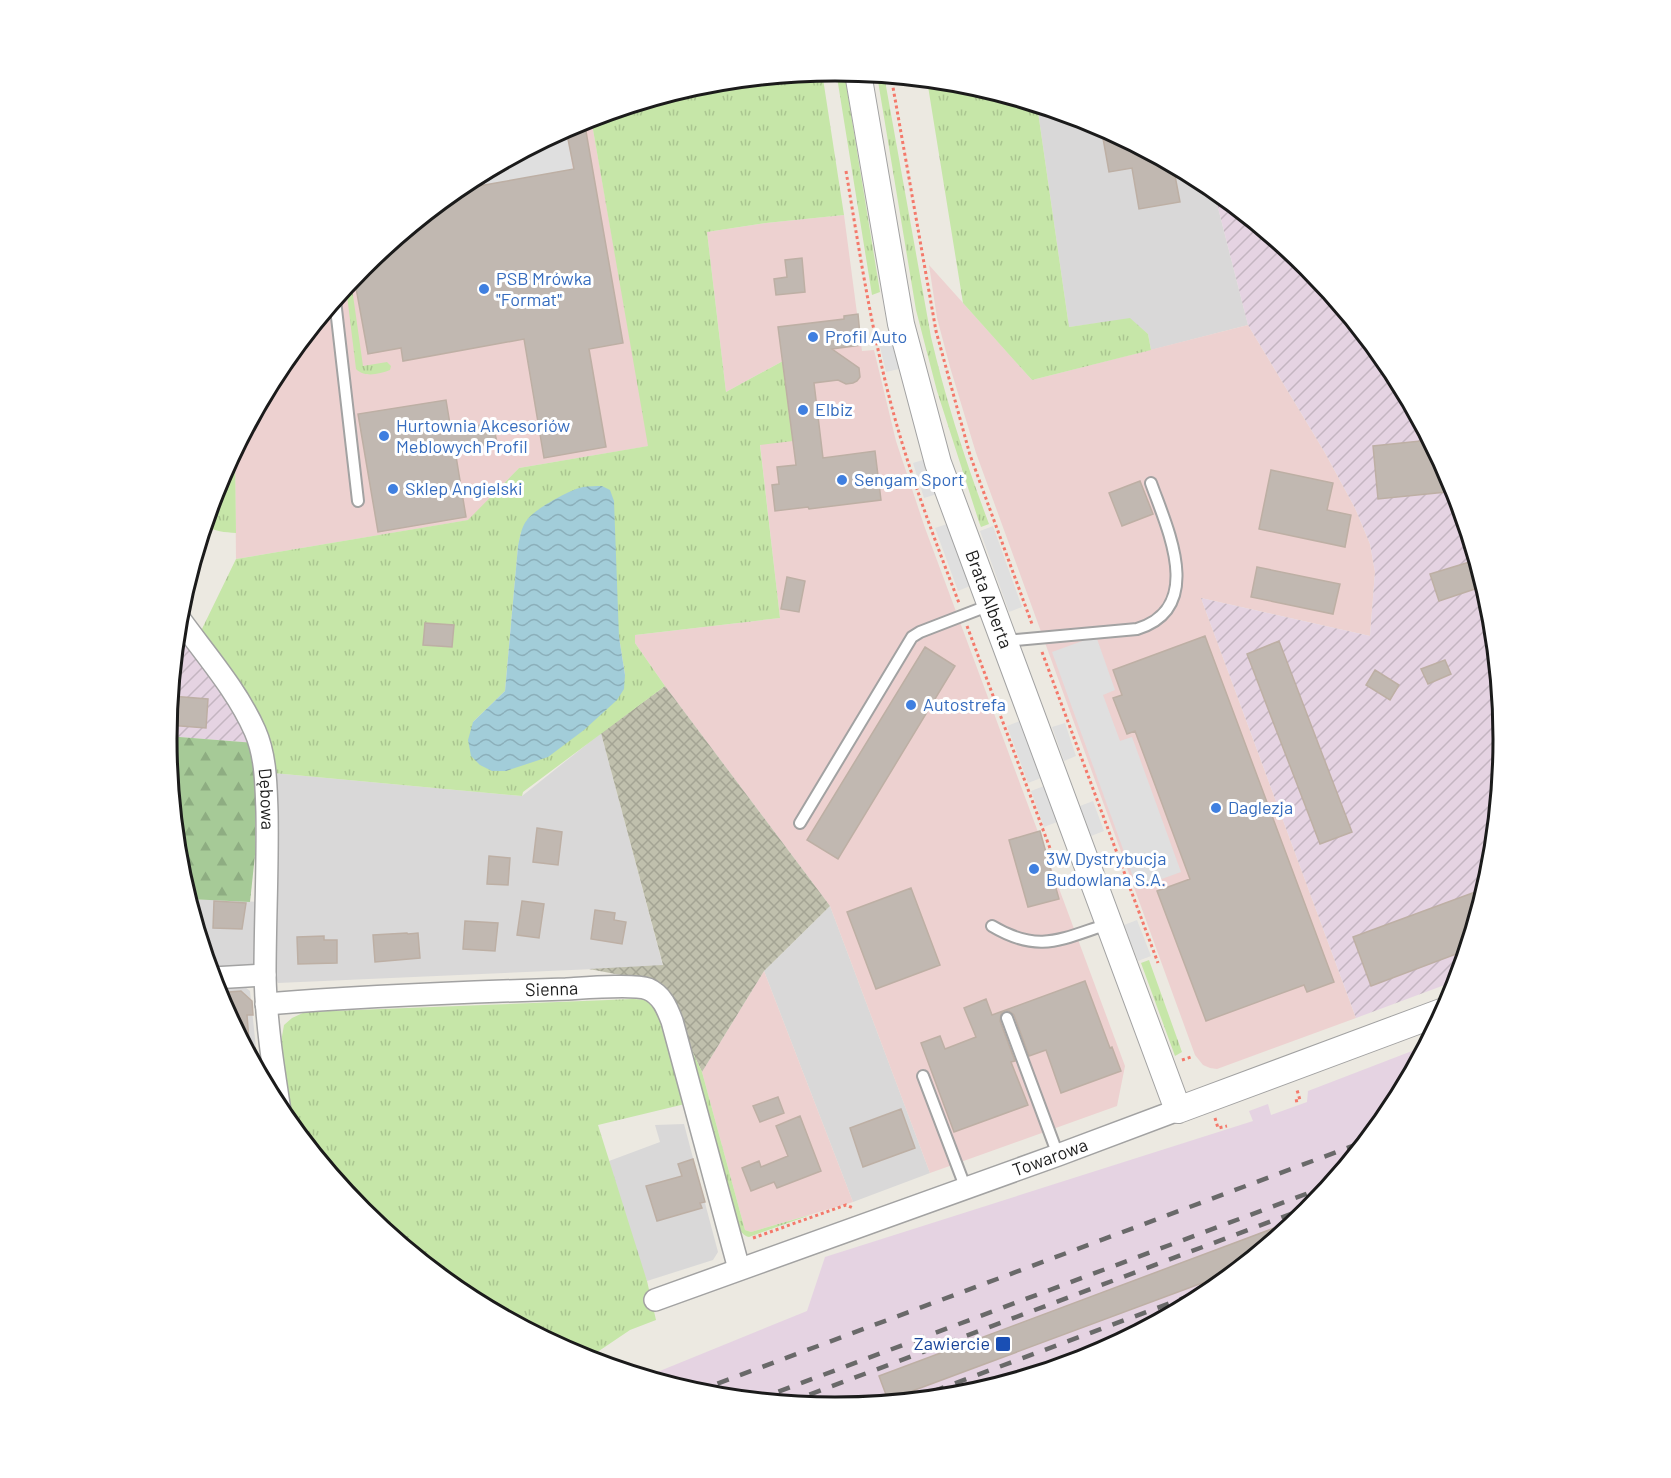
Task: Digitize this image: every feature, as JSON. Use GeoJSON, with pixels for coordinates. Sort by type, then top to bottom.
{"type":"FeatureCollection","features":[{"type":"Feature","properties":{"kind":"street","name":"Brata Alberta"},"geometry":{"type":"LineString","coordinates":[[859,82],[902,324],[931,442],[1178,1110]]}},
{"type":"Feature","properties":{"kind":"street","name":"Dębowa"},"geometry":{"type":"LineString","coordinates":[[187,629],[233,692],[255,732],[260,747],[266,779],[266,1004]]}},
{"type":"Feature","properties":{"kind":"street"},"geometry":{"type":"LineString","coordinates":[[223,977],[265,975]]}},
{"type":"Feature","properties":{"kind":"street","name":"Sienna"},"geometry":{"type":"LineString","coordinates":[[266,1004],[513,991],[636,987],[652,991],[665,1004],[672,1021],[739,1269]]}},
{"type":"Feature","properties":{"kind":"street"},"geometry":{"type":"LineString","coordinates":[[266,1004],[276,1084]]}},
{"type":"Feature","properties":{"kind":"street","name":"Towarowa"},"geometry":{"type":"LineString","coordinates":[[655,1300],[966,1189],[1432,1015]]}},
{"type":"Feature","properties":{"kind":"lane"},"geometry":{"type":"LineString","coordinates":[[336,311],[358,501]]}},
{"type":"Feature","properties":{"kind":"lane"},"geometry":{"type":"LineString","coordinates":[[1003,641],[1137,629],[1159,618],[1170,604],[1176,586],[1177,565],[1173,544],[1151,483]]}},
{"type":"Feature","properties":{"kind":"lane"},"geometry":{"type":"LineString","coordinates":[[800,823],[912,637],[990,605]]}},
{"type":"Feature","properties":{"kind":"lane"},"geometry":{"type":"LineString","coordinates":[[992,926],[1007,935],[1032,943],[1051,942],[1108,923]]}},
{"type":"Feature","properties":{"kind":"lane"},"geometry":{"type":"LineString","coordinates":[[1007,1018],[1058,1155]]}},
{"type":"Feature","properties":{"kind":"lane"},"geometry":{"type":"LineString","coordinates":[[923,1076],[966,1189]]}},
{"type":"Feature","properties":{"kind":"path"},"geometry":{"type":"LineString","coordinates":[[892,84],[936,331],[969,455],[1158,963]]}},
{"type":"Feature","properties":{"kind":"path"},"geometry":{"type":"LineString","coordinates":[[846,171],[867,303],[892,408],[922,503],[1051,851]]}},
{"type":"Feature","properties":{"kind":"path"},"geometry":{"type":"LineString","coordinates":[[1295,1082],[1300,1100],[1295,1101]]}},
{"type":"Feature","properties":{"kind":"path"},"geometry":{"type":"LineString","coordinates":[[1213,1113],[1218,1128],[1227,1126]]}},
{"type":"Feature","properties":{"kind":"path"},"geometry":{"type":"LineString","coordinates":[[753,1238],[846,1204],[858,1209]]}},
{"type":"Feature","properties":{"kind":"shaded area"},"geometry":{"type":"Polygon","coordinates":[[[1038,113],[1127,149],[1164,169],[1217,203],[1248,325],[1151,350],[1148,334],[1130,319],[1069,327],[1038,113]]]}},
{"type":"Feature","properties":{"kind":"shaded area"},"geometry":{"type":"Polygon","coordinates":[[[593,128],[649,446],[519,468],[469,520],[236,559],[235,471],[266,410],[288,373],[313,338],[370,274],[435,217],[507,169],[544,149],[593,128]]]}},
{"type":"Feature","properties":{"kind":"shaded area"},"geometry":{"type":"Polygon","coordinates":[[[568,138],[573,170],[480,186],[507,169],[568,138]]]}},
{"type":"Feature","properties":{"kind":"shaded area"},"geometry":{"type":"Polygon","coordinates":[[[1217,203],[1269,244],[1301,274],[1358,338],[1383,373],[1426,448],[1459,527],[1481,611],[1488,653],[1494,739],[1488,825],[1481,867],[1459,951],[1446,985],[1356,1018],[1201,598],[1370,636],[1375,572],[1370,544],[1355,508],[1324,451],[1248,325],[1217,203]]]}},
{"type":"Feature","properties":{"kind":"shaded area"},"geometry":{"type":"Polygon","coordinates":[[[844,215],[862,351],[874,350],[896,441],[925,528],[1125,1066],[1117,1106],[930,1173],[830,906],[635,643],[635,635],[780,618],[760,444],[783,361],[726,392],[707,232],[844,215]]]}},
{"type":"Feature","properties":{"kind":"shaded area"},"geometry":{"type":"Polygon","coordinates":[[[929,265],[1032,380],[1248,325],[1324,451],[1355,508],[1370,544],[1375,572],[1370,636],[1201,598],[1356,1018],[1217,1069],[1203,1065],[1195,1055],[976,453],[937,318],[929,265]]]}},
{"type":"Feature","properties":{"kind":"shaded area"},"geometry":{"type":"Polygon","coordinates":[[[890,331],[899,369],[886,372],[877,334],[890,331]]]}},
{"type":"Feature","properties":{"kind":"shaded area"},"geometry":{"type":"Polygon","coordinates":[[[926,459],[937,494],[924,498],[913,463],[926,459]]]}},
{"type":"Feature","properties":{"kind":"shaded area"},"geometry":{"type":"Polygon","coordinates":[[[947,524],[970,586],[958,591],[935,528],[947,524]]]}},
{"type":"Feature","properties":{"kind":"shaded area"},"geometry":{"type":"Polygon","coordinates":[[[993,526],[1022,607],[1009,612],[980,531],[993,526]]]}},
{"type":"Feature","properties":{"kind":"shaded area"},"geometry":{"type":"Polygon","coordinates":[[[1096,636],[1115,690],[1103,695],[1120,741],[1132,737],[1181,872],[1137,888],[1052,652],[1096,636]]]}},
{"type":"Feature","properties":{"kind":"shaded area"},"geometry":{"type":"Polygon","coordinates":[[[185,640],[255,743],[177,737],[185,640]]]}},
{"type":"Feature","properties":{"kind":"shaded area"},"geometry":{"type":"Polygon","coordinates":[[[665,686],[830,906],[764,971],[702,1072],[685,1036],[647,980],[589,969],[663,965],[601,733],[665,686]]]}},
{"type":"Feature","properties":{"kind":"shaded area"},"geometry":{"type":"Polygon","coordinates":[[[1020,721],[1041,778],[1028,783],[1007,726],[1020,721]]]}},
{"type":"Feature","properties":{"kind":"shaded area"},"geometry":{"type":"Polygon","coordinates":[[[1065,723],[1076,756],[1064,761],[1052,727],[1065,723]]]}},
{"type":"Feature","properties":{"kind":"shaded area"},"geometry":{"type":"Polygon","coordinates":[[[601,733],[663,966],[278,983],[273,971],[273,773],[522,796],[601,733]]]}},
{"type":"Feature","properties":{"kind":"shaded area"},"geometry":{"type":"Polygon","coordinates":[[[1044,786],[1057,822],[1044,827],[1031,791],[1044,786]]]}},
{"type":"Feature","properties":{"kind":"shaded area"},"geometry":{"type":"Polygon","coordinates":[[[1093,801],[1104,831],[1091,836],[1080,806],[1093,801]]]}},
{"type":"Feature","properties":{"kind":"shaded area"},"geometry":{"type":"Polygon","coordinates":[[[198,899],[259,902],[254,965],[218,967],[198,899]]]}},
{"type":"Feature","properties":{"kind":"shaded area"},"geometry":{"type":"Polygon","coordinates":[[[830,906],[930,1173],[853,1202],[764,971],[830,906]]]}},
{"type":"Feature","properties":{"kind":"shaded area"},"geometry":{"type":"Polygon","coordinates":[[[1137,920],[1151,956],[1138,961],[1124,925],[1137,920]]]}},
{"type":"Feature","properties":{"kind":"shaded area"},"geometry":{"type":"Polygon","coordinates":[[[764,971],[853,1202],[751,1232],[745,1230],[702,1072],[764,971]]]}},
{"type":"Feature","properties":{"kind":"shaded area"},"geometry":{"type":"Polygon","coordinates":[[[244,986],[250,991],[257,1051],[245,1030],[226,987],[244,986]]]}},
{"type":"Feature","properties":{"kind":"shaded area"},"geometry":{"type":"Polygon","coordinates":[[[1415,1050],[1383,1105],[1358,1140],[1301,1204],[1269,1234],[1201,1286],[1164,1309],[1087,1347],[1006,1375],[964,1384],[879,1396],[792,1396],[707,1384],[657,1372],[807,1311],[825,1257],[1253,1121],[1249,1111],[1268,1104],[1271,1115],[1307,1102],[1308,1091],[1415,1050]]]}},
{"type":"Feature","properties":{"kind":"shaded area"},"geometry":{"type":"Polygon","coordinates":[[[684,1124],[718,1252],[713,1260],[647,1281],[601,1164],[660,1142],[655,1125],[684,1124]]]}},
{"type":"Feature","properties":{"kind":"green space"},"geometry":{"type":"Polygon","coordinates":[[[823,81],[844,215],[707,232],[726,392],[783,361],[793,441],[760,445],[780,618],[635,635],[635,643],[665,686],[523,792],[522,796],[273,773],[200,633],[236,559],[468,520],[519,468],[648,446],[593,128],[665,103],[707,94],[792,82],[823,81]],[[521,532],[505,691],[473,722],[625,675],[619,637],[521,532]]]}},
{"type":"Feature","properties":{"kind":"green space"},"geometry":{"type":"Polygon","coordinates":[[[838,81],[846,81],[880,292],[872,295],[838,81]]]}},
{"type":"Feature","properties":{"kind":"green space"},"geometry":{"type":"Polygon","coordinates":[[[878,82],[885,83],[937,361],[957,432],[989,524],[981,527],[937,391],[916,310],[878,82]]]}},
{"type":"Feature","properties":{"kind":"green space"},"geometry":{"type":"Polygon","coordinates":[[[928,88],[1006,103],[1038,113],[1069,327],[1130,318],[1148,334],[1151,350],[1032,380],[963,303],[928,88]]]}},
{"type":"Feature","properties":{"kind":"green space"},"geometry":{"type":"Polygon","coordinates":[[[353,293],[363,366],[387,362],[391,366],[390,370],[377,374],[364,374],[356,369],[347,298],[353,293]]]}},
{"type":"Feature","properties":{"kind":"green space"},"geometry":{"type":"Polygon","coordinates":[[[235,470],[236,533],[216,530],[212,527],[235,470]]]}},
{"type":"Feature","properties":{"kind":"green space"},"geometry":{"type":"Polygon","coordinates":[[[177,737],[255,743],[255,855],[250,902],[198,899],[183,825],[177,737]]]}},
{"type":"Feature","properties":{"kind":"green space"},"geometry":{"type":"Polygon","coordinates":[[[1149,960],[1182,1052],[1175,1056],[1141,963],[1149,960]]]}},
{"type":"Feature","properties":{"kind":"green space"},"geometry":{"type":"Polygon","coordinates":[[[648,1000],[658,1010],[685,1104],[598,1125],[647,1281],[656,1320],[630,1330],[597,1352],[544,1329],[506,1309],[435,1261],[402,1234],[341,1173],[290,1107],[281,1042],[284,1025],[305,1012],[648,1000]]]}},
{"type":"Feature","properties":{"kind":"green space"},"geometry":{"type":"Polygon","coordinates":[[[685,1036],[702,1072],[745,1230],[751,1232],[813,1214],[749,1237],[735,1227],[685,1036]]]}},
{"type":"Feature","properties":{"kind":"water"},"geometry":{"type":"Polygon","coordinates":[[[602,486],[610,490],[614,501],[619,637],[625,675],[624,689],[617,700],[584,730],[548,757],[506,771],[492,771],[480,765],[471,756],[468,740],[473,722],[505,691],[518,546],[522,529],[531,516],[562,496],[583,487],[602,486]]]}},
{"type":"Feature","properties":{"kind":"building","name":"PSB Mrówka \"Format\""},"geometry":{"type":"Polygon","coordinates":[[[586,130],[623,343],[589,349],[606,447],[544,458],[524,339],[403,361],[401,348],[368,354],[356,289],[402,244],[435,217],[480,186],[574,169],[568,138],[586,130]]]}},
{"type":"Feature","properties":{"kind":"building"},"geometry":{"type":"Polygon","coordinates":[[[1103,138],[1175,176],[1180,202],[1139,209],[1132,168],[1109,172],[1103,138]]]}},
{"type":"Feature","properties":{"kind":"building"},"geometry":{"type":"Polygon","coordinates":[[[802,258],[805,292],[776,295],[774,279],[787,277],[785,260],[802,258]]]}},
{"type":"Feature","properties":{"kind":"building"},"geometry":{"type":"Polygon","coordinates":[[[858,314],[861,345],[832,349],[859,368],[860,377],[853,383],[846,384],[838,380],[814,383],[823,458],[875,451],[881,500],[775,511],[772,485],[779,484],[777,467],[796,465],[778,327],[844,319],[844,316],[858,314]]]}},
{"type":"Feature","properties":{"kind":"building"},"geometry":{"type":"Polygon","coordinates":[[[446,400],[451,430],[493,423],[497,443],[455,450],[466,517],[378,532],[358,414],[446,400]]]}},
{"type":"Feature","properties":{"kind":"building"},"geometry":{"type":"Polygon","coordinates":[[[1422,441],[1445,492],[1378,499],[1373,446],[1422,441]]]}},
{"type":"Feature","properties":{"kind":"building"},"geometry":{"type":"Polygon","coordinates":[[[1271,470],[1333,483],[1327,510],[1351,515],[1345,547],[1259,529],[1271,470]]]}},
{"type":"Feature","properties":{"kind":"building"},"geometry":{"type":"Polygon","coordinates":[[[1140,481],[1153,514],[1122,526],[1109,493],[1140,481]]]}},
{"type":"Feature","properties":{"kind":"building"},"geometry":{"type":"Polygon","coordinates":[[[1469,562],[1476,589],[1439,601],[1430,574],[1469,562]]]}},
{"type":"Feature","properties":{"kind":"building"},"geometry":{"type":"Polygon","coordinates":[[[1257,567],[1340,584],[1333,614],[1251,597],[1257,567]]]}},
{"type":"Feature","properties":{"kind":"building"},"geometry":{"type":"Polygon","coordinates":[[[787,577],[805,581],[799,612],[781,609],[787,577]]]}},
{"type":"Feature","properties":{"kind":"building"},"geometry":{"type":"Polygon","coordinates":[[[425,623],[454,625],[452,647],[423,645],[425,623]]]}},
{"type":"Feature","properties":{"kind":"building","name":"Daglezja"},"geometry":{"type":"Polygon","coordinates":[[[1205,636],[1334,982],[1307,992],[1304,985],[1206,1021],[1157,891],[1190,879],[1135,731],[1127,734],[1113,698],[1122,695],[1113,670],[1205,636]]]}},
{"type":"Feature","properties":{"kind":"building"},"geometry":{"type":"Polygon","coordinates":[[[1279,641],[1352,832],[1320,844],[1247,654],[1279,641]]]}},
{"type":"Feature","properties":{"kind":"building"},"geometry":{"type":"Polygon","coordinates":[[[925,647],[955,666],[838,859],[807,840],[925,647]]]}},
{"type":"Feature","properties":{"kind":"building"},"geometry":{"type":"Polygon","coordinates":[[[1445,660],[1451,674],[1428,684],[1421,669],[1445,660]]]}},
{"type":"Feature","properties":{"kind":"building"},"geometry":{"type":"Polygon","coordinates":[[[1375,670],[1399,685],[1390,700],[1366,685],[1375,670]]]}},
{"type":"Feature","properties":{"kind":"building"},"geometry":{"type":"Polygon","coordinates":[[[179,697],[208,699],[206,728],[178,726],[179,697]]]}},
{"type":"Feature","properties":{"kind":"building"},"geometry":{"type":"Polygon","coordinates":[[[537,828],[562,832],[558,865],[533,862],[537,828]]]}},
{"type":"Feature","properties":{"kind":"building","name":"3W Dystrybucja Budowlana S.A."},"geometry":{"type":"Polygon","coordinates":[[[1040,831],[1059,899],[1028,907],[1009,840],[1040,831]]]}},
{"type":"Feature","properties":{"kind":"building"},"geometry":{"type":"Polygon","coordinates":[[[489,856],[510,858],[508,885],[487,884],[489,856]]]}},
{"type":"Feature","properties":{"kind":"building"},"geometry":{"type":"Polygon","coordinates":[[[911,888],[940,965],[876,989],[847,912],[911,888]]]}},
{"type":"Feature","properties":{"kind":"building"},"geometry":{"type":"Polygon","coordinates":[[[1475,892],[1458,953],[1371,986],[1353,937],[1475,892]]]}},
{"type":"Feature","properties":{"kind":"building"},"geometry":{"type":"Polygon","coordinates":[[[214,901],[246,903],[242,929],[213,928],[214,901]]]}},
{"type":"Feature","properties":{"kind":"building"},"geometry":{"type":"Polygon","coordinates":[[[522,901],[544,904],[539,938],[517,935],[522,901]]]}},
{"type":"Feature","properties":{"kind":"building"},"geometry":{"type":"Polygon","coordinates":[[[595,910],[615,913],[614,920],[626,922],[622,944],[591,939],[595,910]]]}},
{"type":"Feature","properties":{"kind":"building"},"geometry":{"type":"Polygon","coordinates":[[[465,921],[498,923],[495,951],[463,949],[465,921]]]}},
{"type":"Feature","properties":{"kind":"building"},"geometry":{"type":"Polygon","coordinates":[[[418,933],[420,958],[375,962],[373,935],[418,933]]]}},
{"type":"Feature","properties":{"kind":"building"},"geometry":{"type":"Polygon","coordinates":[[[324,936],[324,940],[337,940],[337,963],[298,964],[297,937],[324,936]]]}},
{"type":"Feature","properties":{"kind":"building"},"geometry":{"type":"Polygon","coordinates":[[[1085,981],[1121,1071],[1061,1093],[1046,1050],[1029,1056],[1014,1015],[1005,1011],[1001,1014],[1000,1021],[1015,1061],[1011,1062],[1028,1105],[954,1132],[921,1043],[940,1036],[945,1049],[976,1037],[964,1008],[986,999],[992,1015],[1085,981]]]}},
{"type":"Feature","properties":{"kind":"building"},"geometry":{"type":"Polygon","coordinates":[[[241,991],[252,1001],[253,1015],[247,1015],[249,1037],[245,1030],[228,992],[241,991]]]}},
{"type":"Feature","properties":{"kind":"building"},"geometry":{"type":"Polygon","coordinates":[[[778,1097],[784,1113],[760,1122],[753,1106],[778,1097]]]}},
{"type":"Feature","properties":{"kind":"building"},"geometry":{"type":"Polygon","coordinates":[[[901,1109],[915,1148],[863,1167],[850,1128],[901,1109]]]}},
{"type":"Feature","properties":{"kind":"building"},"geometry":{"type":"Polygon","coordinates":[[[800,1116],[821,1171],[777,1188],[774,1182],[751,1191],[742,1168],[759,1161],[761,1167],[788,1156],[776,1126],[800,1116]]]}},
{"type":"Feature","properties":{"kind":"building"},"geometry":{"type":"Polygon","coordinates":[[[693,1159],[705,1202],[700,1203],[702,1208],[657,1221],[646,1186],[682,1176],[678,1164],[693,1159]]]}},
{"type":"Feature","properties":{"kind":"building"},"geometry":{"type":"Polygon","coordinates":[[[1276,1227],[1209,1281],[908,1393],[886,1395],[879,1376],[1276,1227]]]}},
{"type":"Feature","properties":{"kind":"railway"},"geometry":{"type":"LineString","coordinates":[[714,1385],[1353,1146]]}},
{"type":"Feature","properties":{"kind":"railway"},"geometry":{"type":"LineString","coordinates":[[773,1394],[1313,1191]]}},
{"type":"Feature","properties":{"kind":"railway"},"geometry":{"type":"LineString","coordinates":[[805,1396],[1290,1214]]}},
{"type":"Feature","properties":{"kind":"railway"},"geometry":{"type":"LineString","coordinates":[[944,1387],[1178,1300]]}},
{"type":"Feature","properties":{"kind":"place","name":"PSB Mrówka \"Format\""},"geometry":{"type":"Point","coordinates":[484,289]}},
{"type":"Feature","properties":{"kind":"place","name":"Profil Auto"},"geometry":{"type":"Point","coordinates":[813,337]}},
{"type":"Feature","properties":{"kind":"place","name":"Elbiz"},"geometry":{"type":"Point","coordinates":[803,410]}},
{"type":"Feature","properties":{"kind":"place","name":"Hurtownia Akcesoriów Meblowych Profil"},"geometry":{"type":"Point","coordinates":[384,436]}},
{"type":"Feature","properties":{"kind":"place","name":"Sengam Sport"},"geometry":{"type":"Point","coordinates":[842,480]}},
{"type":"Feature","properties":{"kind":"place","name":"Sklep Angielski"},"geometry":{"type":"Point","coordinates":[393,489]}},
{"type":"Feature","properties":{"kind":"place","name":"Autostrefa"},"geometry":{"type":"Point","coordinates":[911,705]}},
{"type":"Feature","properties":{"kind":"place","name":"Daglezja"},"geometry":{"type":"Point","coordinates":[1216,808]}},
{"type":"Feature","properties":{"kind":"place","name":"3W Dystrybucja Budowlana S.A."},"geometry":{"type":"Point","coordinates":[1034,869]}},
{"type":"Feature","properties":{"kind":"place","name":"Zawiercie"},"geometry":{"type":"Point","coordinates":[1003,1344]}}]}
